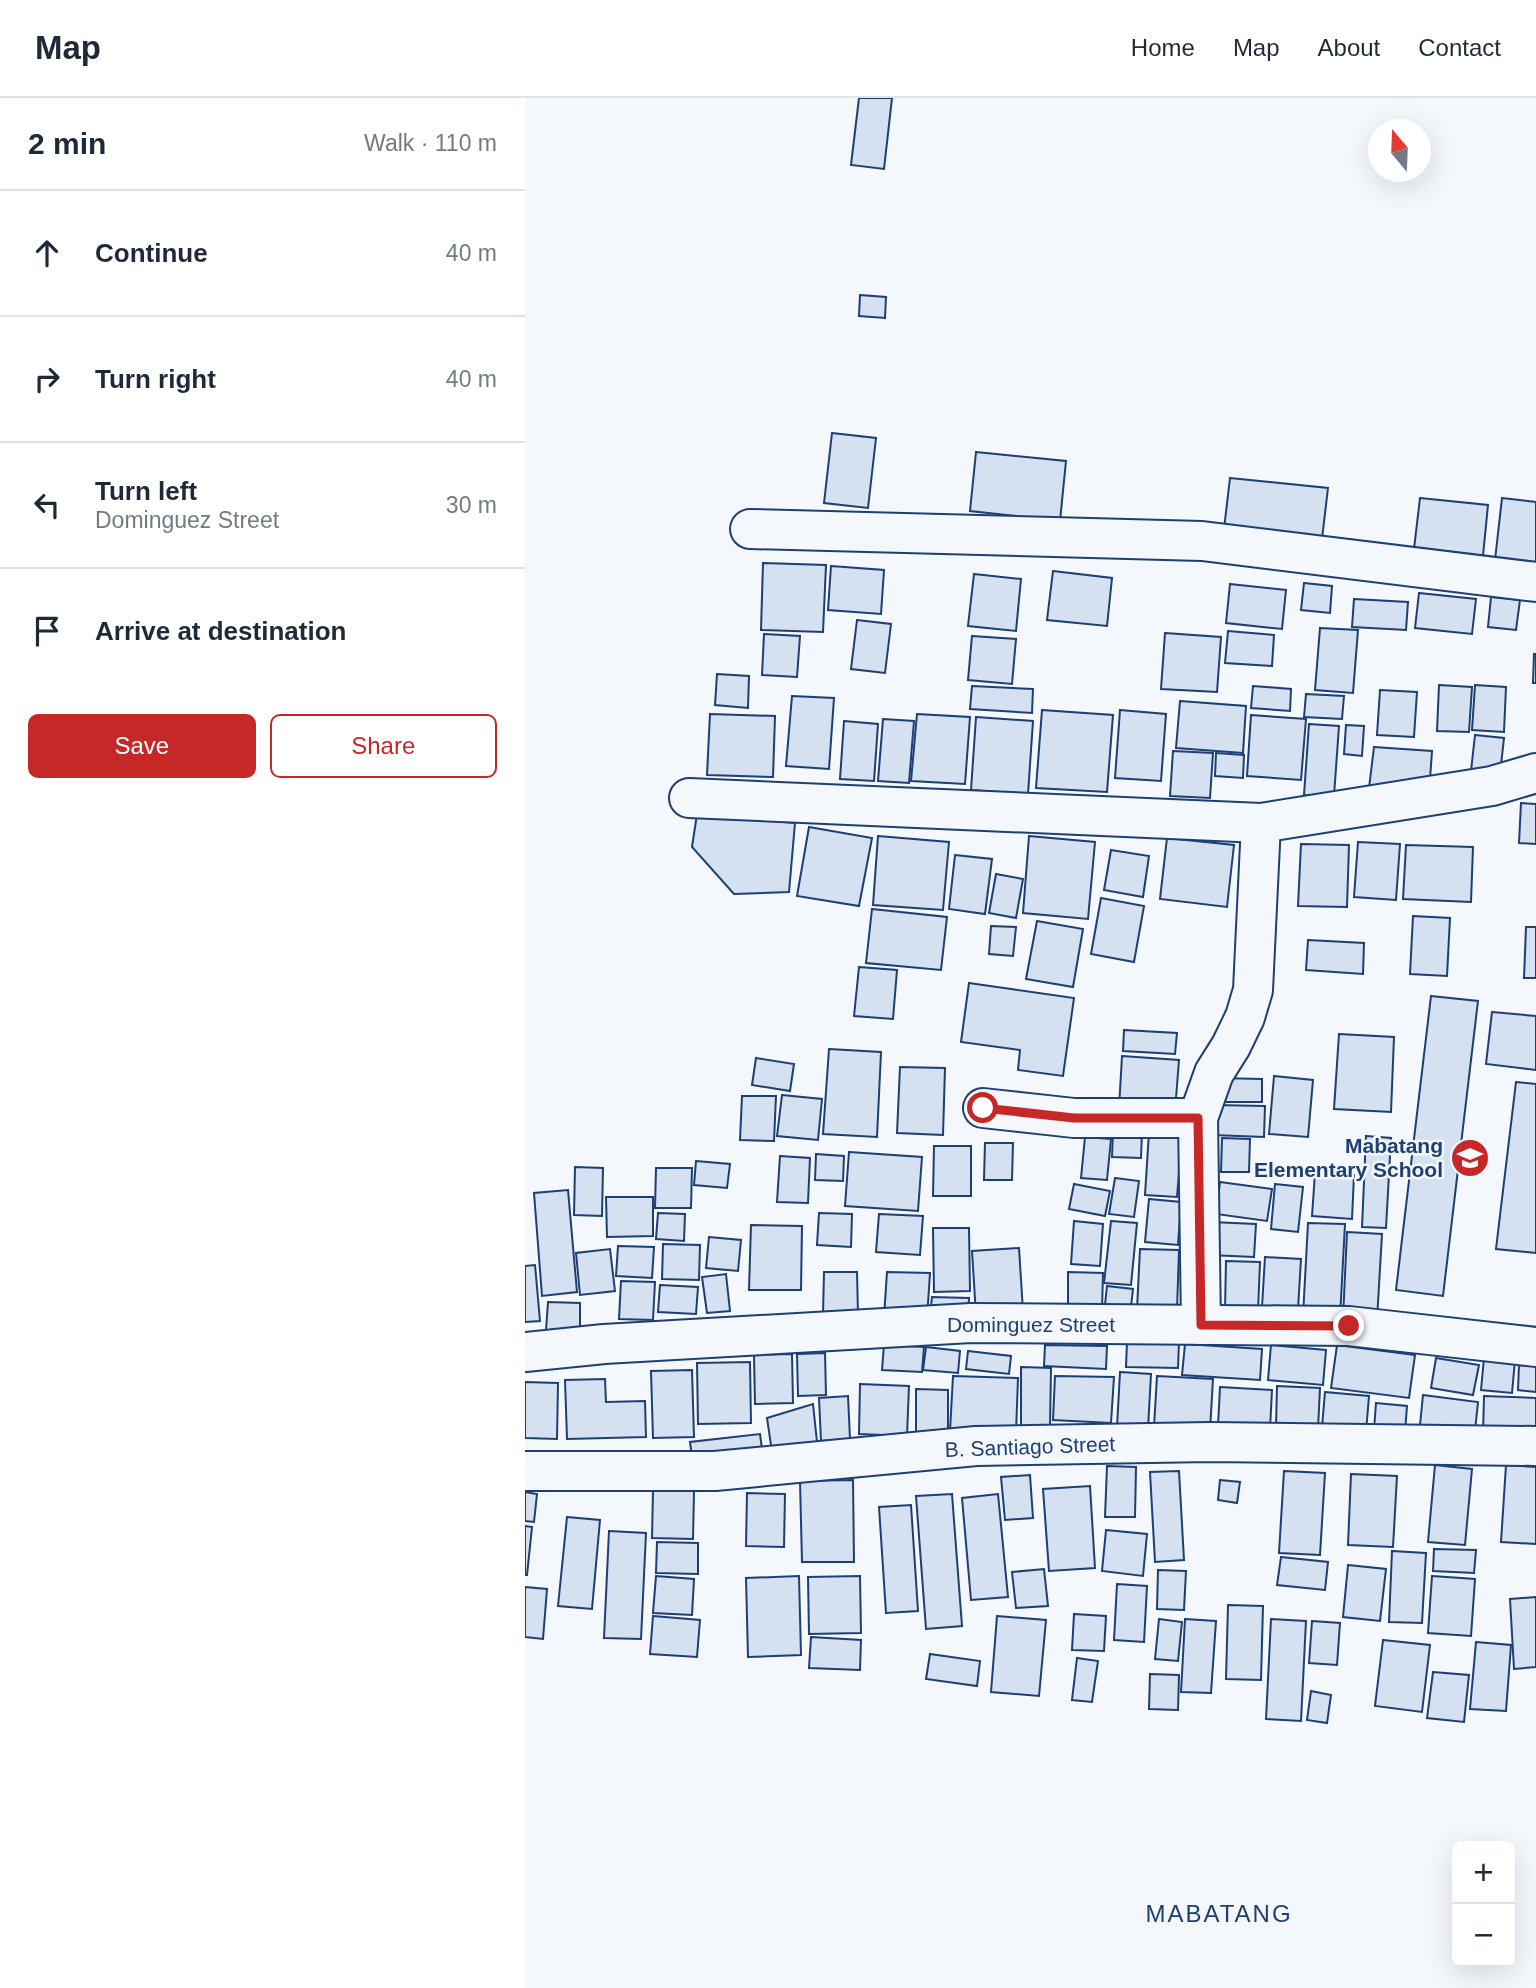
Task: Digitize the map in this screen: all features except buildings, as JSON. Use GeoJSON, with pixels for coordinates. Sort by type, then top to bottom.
{"type":"FeatureCollection","features":[{"type":"Feature","properties":{"kind":"street"},"geometry":{"type":"LineString","coordinates":[[750,530],[1202,541],[1536,582]]}},
{"type":"Feature","properties":{"kind":"street"},"geometry":{"type":"LineString","coordinates":[[689,798],[1261,823],[1492,786],[1536,773]]}},
{"type":"Feature","properties":{"kind":"street"},"geometry":{"type":"LineString","coordinates":[[1201,1325],[1198,1118],[1214,1073],[1245,1017],[1253,990],[1261,823]]}},
{"type":"Feature","properties":{"kind":"street"},"geometry":{"type":"LineString","coordinates":[[983,1108],[1074,1118],[1198,1118]]}},
{"type":"Feature","properties":{"kind":"street","name":"Dominguez Street"},"geometry":{"type":"LineString","coordinates":[[525,1352],[604,1344],[971,1324],[1349,1326],[1536,1347]]}},
{"type":"Feature","properties":{"kind":"street","name":"B. Santiago Street"},"geometry":{"type":"LineString","coordinates":[[525,1471],[715,1471],[976,1446],[1210,1443],[1536,1446]]}},
{"type":"Feature","properties":{"kind":"place","name":"Mabatang Elementary School"},"geometry":{"type":"Point","coordinates":[1470,1158]}},
{"type":"Feature","properties":{"kind":"district","name":"MABATANG"},"geometry":{"type":"Point","coordinates":[1219,1914]}},
{"type":"Feature","properties":{"kind":"route"},"geometry":{"type":"LineString","coordinates":[[983,1108],[1074,1118],[1198,1118],[1201,1325],[1349,1326]]}}]}
